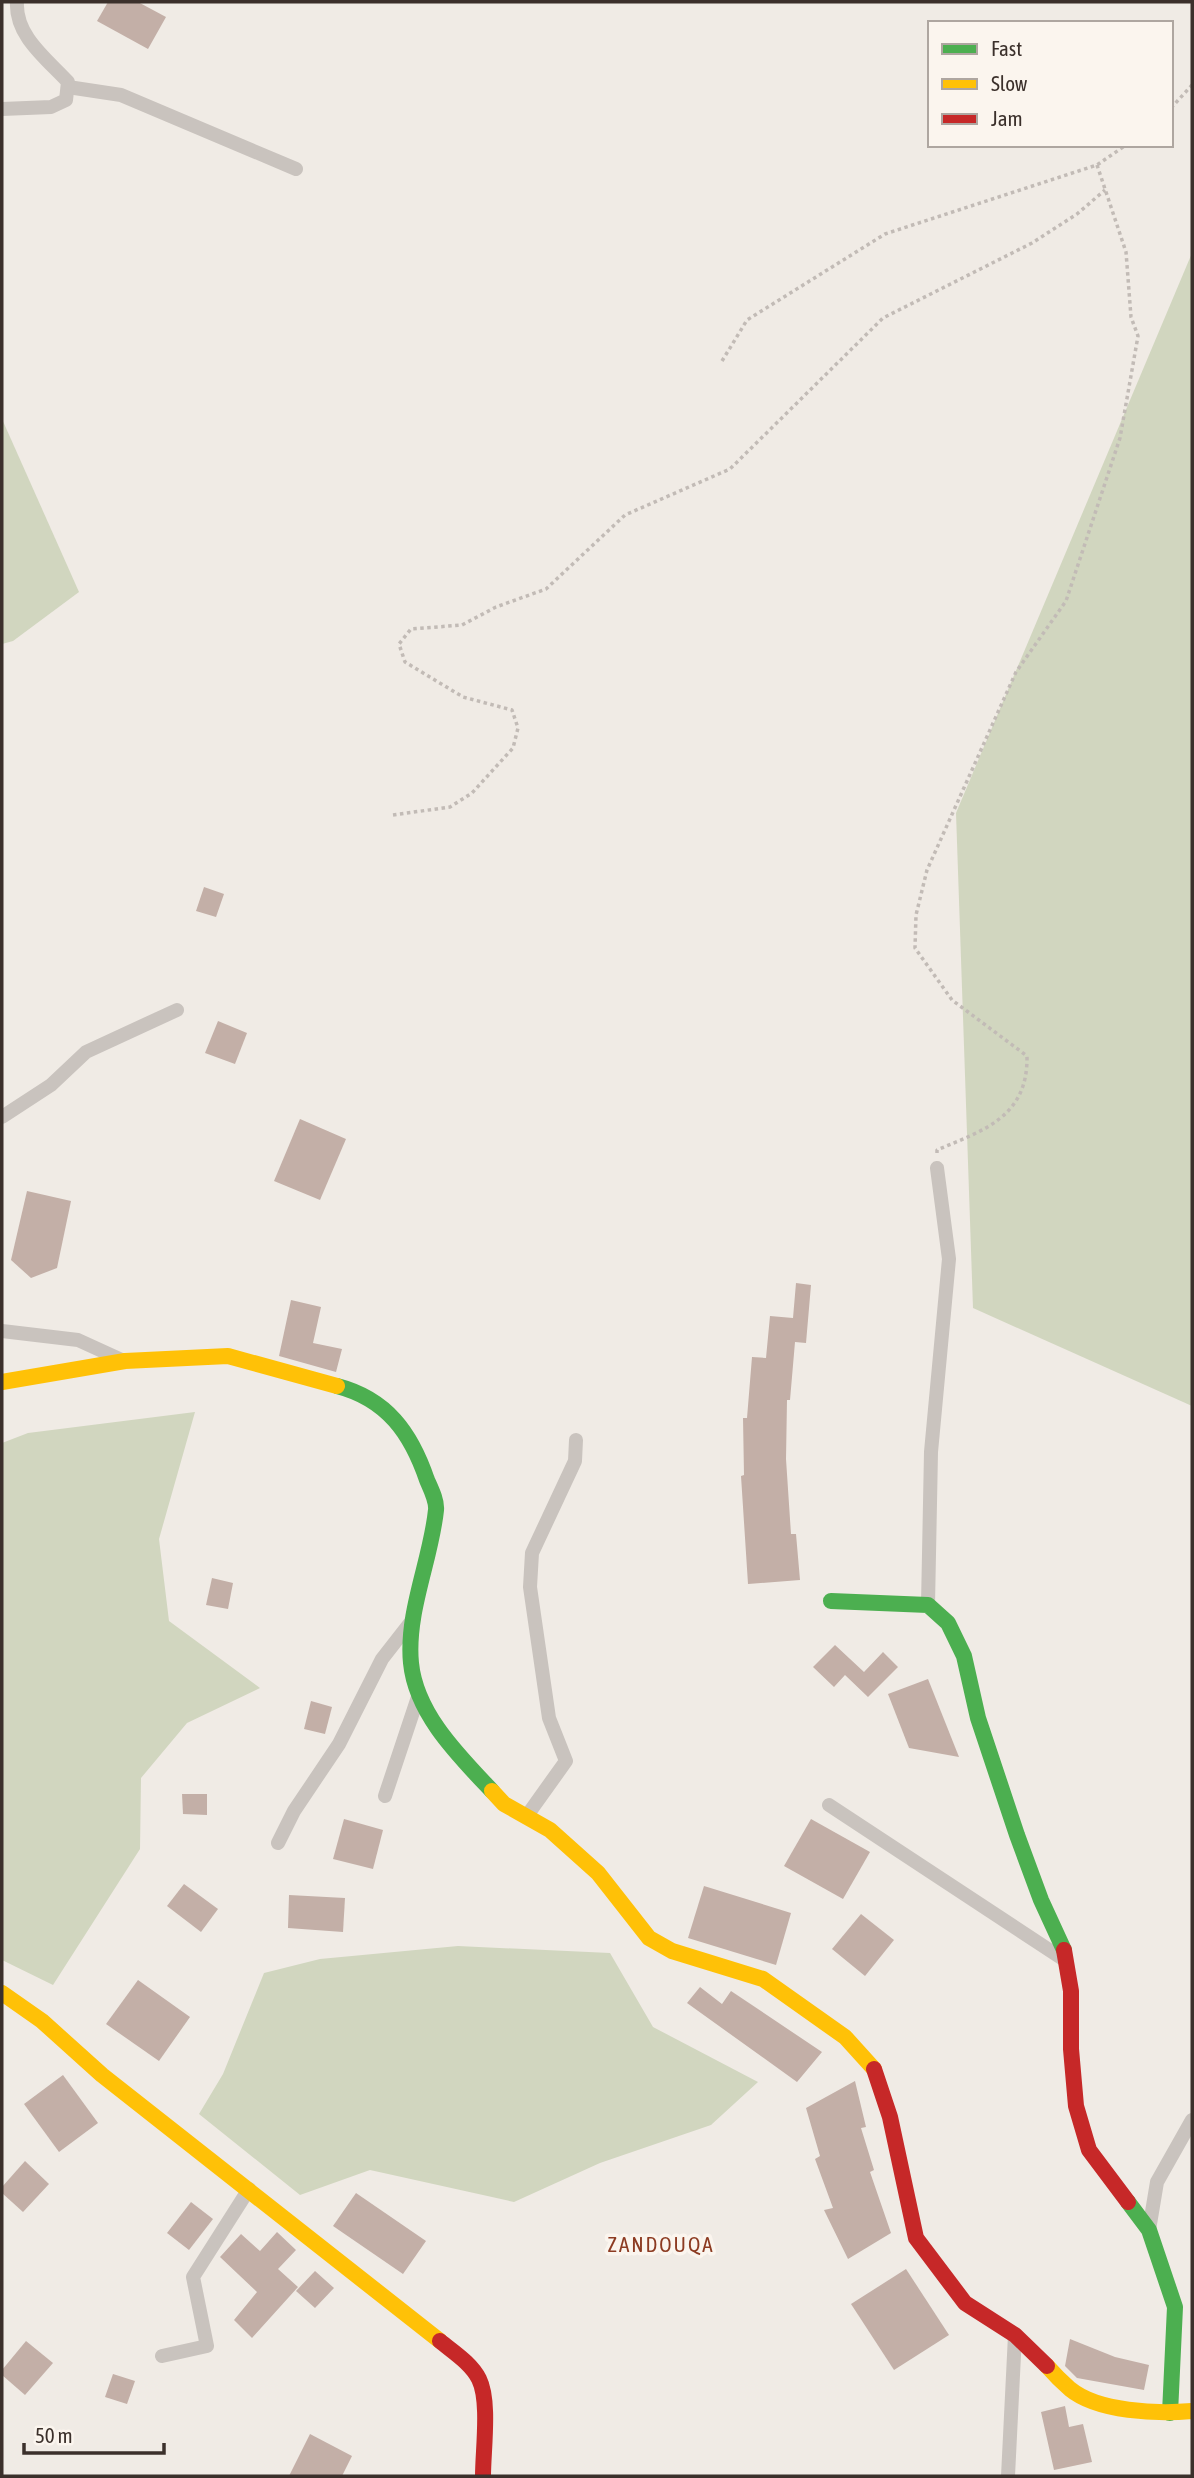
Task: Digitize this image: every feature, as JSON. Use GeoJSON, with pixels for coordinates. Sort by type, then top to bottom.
{"type":"FeatureCollection","features":[{"type":"Feature","properties":{"kind":"street"},"geometry":{"type":"LineString","coordinates":[[2,109],[51,107],[66,100],[68,87],[68,82],[26,37],[16,14],[18,2]]}},
{"type":"Feature","properties":{"kind":"street"},"geometry":{"type":"LineString","coordinates":[[68,87],[121,95],[296,169]]}},
{"type":"Feature","properties":{"kind":"street"},"geometry":{"type":"LineString","coordinates":[[2,1117],[51,1086],[86,1052],[177,1010]]}},
{"type":"Feature","properties":{"kind":"street"},"geometry":{"type":"LineString","coordinates":[[928,1605],[931,1452],[949,1259],[937,1168]]}},
{"type":"Feature","properties":{"kind":"street"},"geometry":{"type":"LineString","coordinates":[[2,1331],[45,1333],[78,1340],[125,1362]]}},
{"type":"Feature","properties":{"kind":"street"},"geometry":{"type":"LineString","coordinates":[[2,1382],[125,1362],[228,1356],[360,1392],[402,1425],[421,1462],[437,1507],[415,1617],[411,1663],[424,1707],[461,1758],[504,1804],[550,1830],[598,1873],[649,1938],[673,1951],[763,1979],[845,2037],[876,2071],[890,2116],[916,2238],[965,2303],[1015,2334],[1072,2391],[1111,2407],[1170,2413],[1192,2412]]}},
{"type":"Feature","properties":{"kind":"street"},"geometry":{"type":"LineString","coordinates":[[526,1817],[566,1761],[549,1718],[530,1587],[532,1553],[575,1461],[576,1440]]}},
{"type":"Feature","properties":{"kind":"street"},"geometry":{"type":"LineString","coordinates":[[831,1601],[928,1605],[948,1623],[964,1656],[978,1718],[1017,1835],[1041,1900],[1064,1948],[1071,1991],[1071,2049],[1076,2106],[1089,2150],[1149,2230],[1175,2307],[1170,2413]]}},
{"type":"Feature","properties":{"kind":"street"},"geometry":{"type":"LineString","coordinates":[[278,1843],[294,1811],[339,1744],[382,1659],[415,1617]]}},
{"type":"Feature","properties":{"kind":"street"},"geometry":{"type":"LineString","coordinates":[[385,1796],[420,1693]]}},
{"type":"Feature","properties":{"kind":"street"},"geometry":{"type":"LineString","coordinates":[[829,1805],[1066,1961]]}},
{"type":"Feature","properties":{"kind":"street"},"geometry":{"type":"LineString","coordinates":[[2,1993],[42,2021],[102,2075],[466,2361],[479,2378],[484,2396],[483,2476]]}},
{"type":"Feature","properties":{"kind":"street"},"geometry":{"type":"LineString","coordinates":[[1149,2230],[1157,2182],[1192,2120]]}},
{"type":"Feature","properties":{"kind":"street"},"geometry":{"type":"LineString","coordinates":[[162,2356],[207,2346],[193,2277],[249,2189]]}},
{"type":"Feature","properties":{"kind":"street"},"geometry":{"type":"LineString","coordinates":[[1008,2476],[1015,2334]]}},
{"type":"Feature","properties":{"kind":"path"},"geometry":{"type":"LineString","coordinates":[[1173,106],[1192,85]]}},
{"type":"Feature","properties":{"kind":"path"},"geometry":{"type":"LineString","coordinates":[[722,361],[747,320],[885,234],[1097,165],[1123,147]]}},
{"type":"Feature","properties":{"kind":"path"},"geometry":{"type":"LineString","coordinates":[[937,1168],[937,1150],[974,1134],[1012,1112],[1027,1072],[1027,1056],[952,1000],[922,958],[915,947],[916,915],[927,870],[1016,672],[1066,601],[1120,438],[1138,336],[1131,317],[1126,252],[1097,165]]}},
{"type":"Feature","properties":{"kind":"path"},"geometry":{"type":"LineString","coordinates":[[393,815],[450,807],[472,793],[513,748],[518,728],[512,710],[463,697],[405,662],[400,644],[411,629],[462,625],[496,607],[546,589],[625,515],[730,468],[883,318],[1032,243],[1077,214],[1105,190]]}},
{"type":"Feature","properties":{"kind":"green space"},"geometry":{"type":"Polygon","coordinates":[[[1192,253],[1192,1406],[973,1308],[956,813],[1192,253]]]}},
{"type":"Feature","properties":{"kind":"green space"},"geometry":{"type":"Polygon","coordinates":[[[2,419],[79,592],[13,641],[2,644],[2,419]]]}},
{"type":"Feature","properties":{"kind":"green space"},"geometry":{"type":"Polygon","coordinates":[[[195,1412],[159,1539],[169,1621],[260,1688],[187,1723],[141,1778],[140,1849],[53,1985],[2,1960],[2,1443],[28,1433],[195,1412]]]}},
{"type":"Feature","properties":{"kind":"green space"},"geometry":{"type":"Polygon","coordinates":[[[458,1946],[610,1953],[653,2027],[758,2082],[711,2125],[600,2163],[514,2202],[370,2170],[300,2195],[199,2114],[223,2074],[264,1973],[320,1959],[458,1946]]]}},
{"type":"Feature","properties":{"kind":"building"},"geometry":{"type":"Polygon","coordinates":[[[108,2],[138,2],[166,17],[148,49],[97,21],[108,2]]]}},
{"type":"Feature","properties":{"kind":"building"},"geometry":{"type":"Polygon","coordinates":[[[204,887],[224,894],[216,917],[196,911],[204,887]]]}},
{"type":"Feature","properties":{"kind":"building"},"geometry":{"type":"Polygon","coordinates":[[[218,1021],[247,1033],[235,1064],[205,1053],[218,1021]]]}},
{"type":"Feature","properties":{"kind":"building"},"geometry":{"type":"Polygon","coordinates":[[[300,1119],[346,1139],[320,1200],[274,1181],[300,1119]]]}},
{"type":"Feature","properties":{"kind":"building"},"geometry":{"type":"Polygon","coordinates":[[[27,1191],[71,1201],[57,1268],[31,1278],[11,1260],[27,1191]]]}},
{"type":"Feature","properties":{"kind":"building"},"geometry":{"type":"Polygon","coordinates":[[[796,1283],[811,1285],[806,1343],[795,1342],[790,1400],[787,1400],[786,1459],[791,1534],[796,1534],[800,1580],[748,1584],[741,1476],[744,1475],[743,1418],[747,1418],[752,1357],[766,1358],[770,1316],[793,1318],[796,1283]]]}},
{"type":"Feature","properties":{"kind":"building"},"geometry":{"type":"Polygon","coordinates":[[[291,1300],[321,1307],[313,1343],[342,1349],[336,1372],[279,1356],[291,1300]]]}},
{"type":"Feature","properties":{"kind":"building"},"geometry":{"type":"Polygon","coordinates":[[[212,1578],[233,1583],[228,1609],[206,1605],[212,1578]]]}},
{"type":"Feature","properties":{"kind":"building"},"geometry":{"type":"Polygon","coordinates":[[[835,1645],[864,1672],[883,1652],[898,1667],[868,1697],[845,1675],[834,1687],[813,1667],[835,1645]]]}},
{"type":"Feature","properties":{"kind":"building"},"geometry":{"type":"Polygon","coordinates":[[[928,1679],[959,1757],[909,1748],[888,1694],[928,1679]]]}},
{"type":"Feature","properties":{"kind":"building"},"geometry":{"type":"Polygon","coordinates":[[[311,1701],[332,1707],[325,1734],[304,1729],[311,1701]]]}},
{"type":"Feature","properties":{"kind":"building"},"geometry":{"type":"Polygon","coordinates":[[[182,1794],[207,1794],[207,1815],[183,1814],[182,1794]]]}},
{"type":"Feature","properties":{"kind":"building"},"geometry":{"type":"Polygon","coordinates":[[[344,1819],[383,1830],[373,1869],[333,1859],[344,1819]]]}},
{"type":"Feature","properties":{"kind":"building"},"geometry":{"type":"Polygon","coordinates":[[[811,1819],[870,1852],[843,1899],[784,1866],[811,1819]]]}},
{"type":"Feature","properties":{"kind":"building"},"geometry":{"type":"Polygon","coordinates":[[[184,1884],[218,1909],[201,1932],[167,1906],[184,1884]]]}},
{"type":"Feature","properties":{"kind":"building"},"geometry":{"type":"Polygon","coordinates":[[[704,1886],[791,1913],[776,1965],[688,1938],[704,1886]]]}},
{"type":"Feature","properties":{"kind":"building"},"geometry":{"type":"Polygon","coordinates":[[[289,1895],[345,1898],[343,1932],[288,1928],[289,1895]]]}},
{"type":"Feature","properties":{"kind":"building"},"geometry":{"type":"Polygon","coordinates":[[[861,1914],[894,1940],[865,1976],[832,1949],[861,1914]]]}},
{"type":"Feature","properties":{"kind":"building"},"geometry":{"type":"Polygon","coordinates":[[[138,1980],[190,2017],[159,2061],[106,2024],[138,1980]]]}},
{"type":"Feature","properties":{"kind":"building"},"geometry":{"type":"Polygon","coordinates":[[[700,1987],[722,2004],[731,1991],[822,2052],[797,2082],[687,2003],[700,1987]]]}},
{"type":"Feature","properties":{"kind":"building"},"geometry":{"type":"Polygon","coordinates":[[[63,2075],[98,2123],[59,2152],[24,2104],[63,2075]]]}},
{"type":"Feature","properties":{"kind":"building"},"geometry":{"type":"Polygon","coordinates":[[[855,2081],[866,2127],[861,2128],[874,2170],[870,2172],[891,2233],[848,2259],[824,2210],[833,2208],[815,2159],[820,2156],[806,2108],[855,2081]]]}},
{"type":"Feature","properties":{"kind":"building"},"geometry":{"type":"Polygon","coordinates":[[[25,2161],[49,2184],[23,2212],[2,2193],[2,2187],[25,2161]]]}},
{"type":"Feature","properties":{"kind":"building"},"geometry":{"type":"Polygon","coordinates":[[[356,2193],[426,2241],[403,2274],[333,2226],[356,2193]]]}},
{"type":"Feature","properties":{"kind":"building"},"geometry":{"type":"Polygon","coordinates":[[[191,2202],[213,2219],[189,2250],[167,2233],[191,2202]]]}},
{"type":"Feature","properties":{"kind":"building"},"geometry":{"type":"Polygon","coordinates":[[[277,2232],[296,2250],[278,2269],[298,2287],[252,2338],[234,2320],[257,2292],[220,2257],[241,2234],[260,2251],[277,2232]]]}},
{"type":"Feature","properties":{"kind":"building"},"geometry":{"type":"Polygon","coordinates":[[[906,2269],[949,2335],[894,2370],[851,2304],[906,2269]]]}},
{"type":"Feature","properties":{"kind":"building"},"geometry":{"type":"Polygon","coordinates":[[[315,2271],[334,2288],[315,2308],[296,2291],[315,2271]]]}},
{"type":"Feature","properties":{"kind":"building"},"geometry":{"type":"Polygon","coordinates":[[[1070,2339],[1115,2357],[1149,2365],[1144,2390],[1077,2378],[1065,2366],[1070,2339]]]}},
{"type":"Feature","properties":{"kind":"building"},"geometry":{"type":"Polygon","coordinates":[[[26,2341],[53,2363],[25,2395],[2,2375],[2,2370],[26,2341]]]}},
{"type":"Feature","properties":{"kind":"building"},"geometry":{"type":"Polygon","coordinates":[[[113,2374],[135,2381],[127,2404],[105,2397],[113,2374]]]}},
{"type":"Feature","properties":{"kind":"building"},"geometry":{"type":"Polygon","coordinates":[[[1065,2406],[1069,2427],[1083,2424],[1092,2462],[1054,2470],[1041,2412],[1065,2406]]]}},
{"type":"Feature","properties":{"kind":"building"},"geometry":{"type":"Polygon","coordinates":[[[310,2434],[352,2456],[342,2476],[289,2476],[310,2434]]]}},
{"type":"Feature","properties":{"kind":"traffic: fast"},"geometry":{"type":"LineString","coordinates":[[337,1386],[355,1392],[383,1409],[405,1433],[421,1463],[436,1506],[412,1625],[410,1644],[415,1682],[421,1700],[441,1733],[492,1791]]}},
{"type":"Feature","properties":{"kind":"traffic: fast"},"geometry":{"type":"LineString","coordinates":[[831,1601],[928,1605],[948,1623],[964,1656],[978,1718],[1017,1835],[1041,1900],[1064,1950]]}},
{"type":"Feature","properties":{"kind":"traffic: fast"},"geometry":{"type":"LineString","coordinates":[[1128,2202],[1149,2230],[1175,2307],[1170,2413]]}},
{"type":"Feature","properties":{"kind":"traffic: slow"},"geometry":{"type":"LineString","coordinates":[[2,1382],[125,1361],[228,1356],[337,1386]]}},
{"type":"Feature","properties":{"kind":"traffic: slow"},"geometry":{"type":"LineString","coordinates":[[492,1791],[504,1804],[550,1830],[598,1873],[649,1938],[672,1951],[763,1979],[845,2037],[874,2069]]}},
{"type":"Feature","properties":{"kind":"traffic: slow"},"geometry":{"type":"LineString","coordinates":[[2,1993],[42,2021],[102,2075],[440,2341]]}},
{"type":"Feature","properties":{"kind":"traffic: slow"},"geometry":{"type":"LineString","coordinates":[[1047,2366],[1070,2389],[1096,2403],[1128,2410],[1192,2411]]}},
{"type":"Feature","properties":{"kind":"traffic: jam"},"geometry":{"type":"LineString","coordinates":[[1064,1950],[1071,1991],[1071,2049],[1076,2106],[1089,2150],[1128,2202]]}},
{"type":"Feature","properties":{"kind":"traffic: jam"},"geometry":{"type":"LineString","coordinates":[[874,2069],[890,2117],[916,2238],[965,2303],[1015,2335],[1047,2366]]}},
{"type":"Feature","properties":{"kind":"traffic: jam"},"geometry":{"type":"LineString","coordinates":[[440,2341],[471,2368],[482,2388],[485,2413],[483,2476]]}},
{"type":"Feature","properties":{"kind":"district","name":"ZANDOUQA"},"geometry":{"type":"Point","coordinates":[661,2245]}}]}
